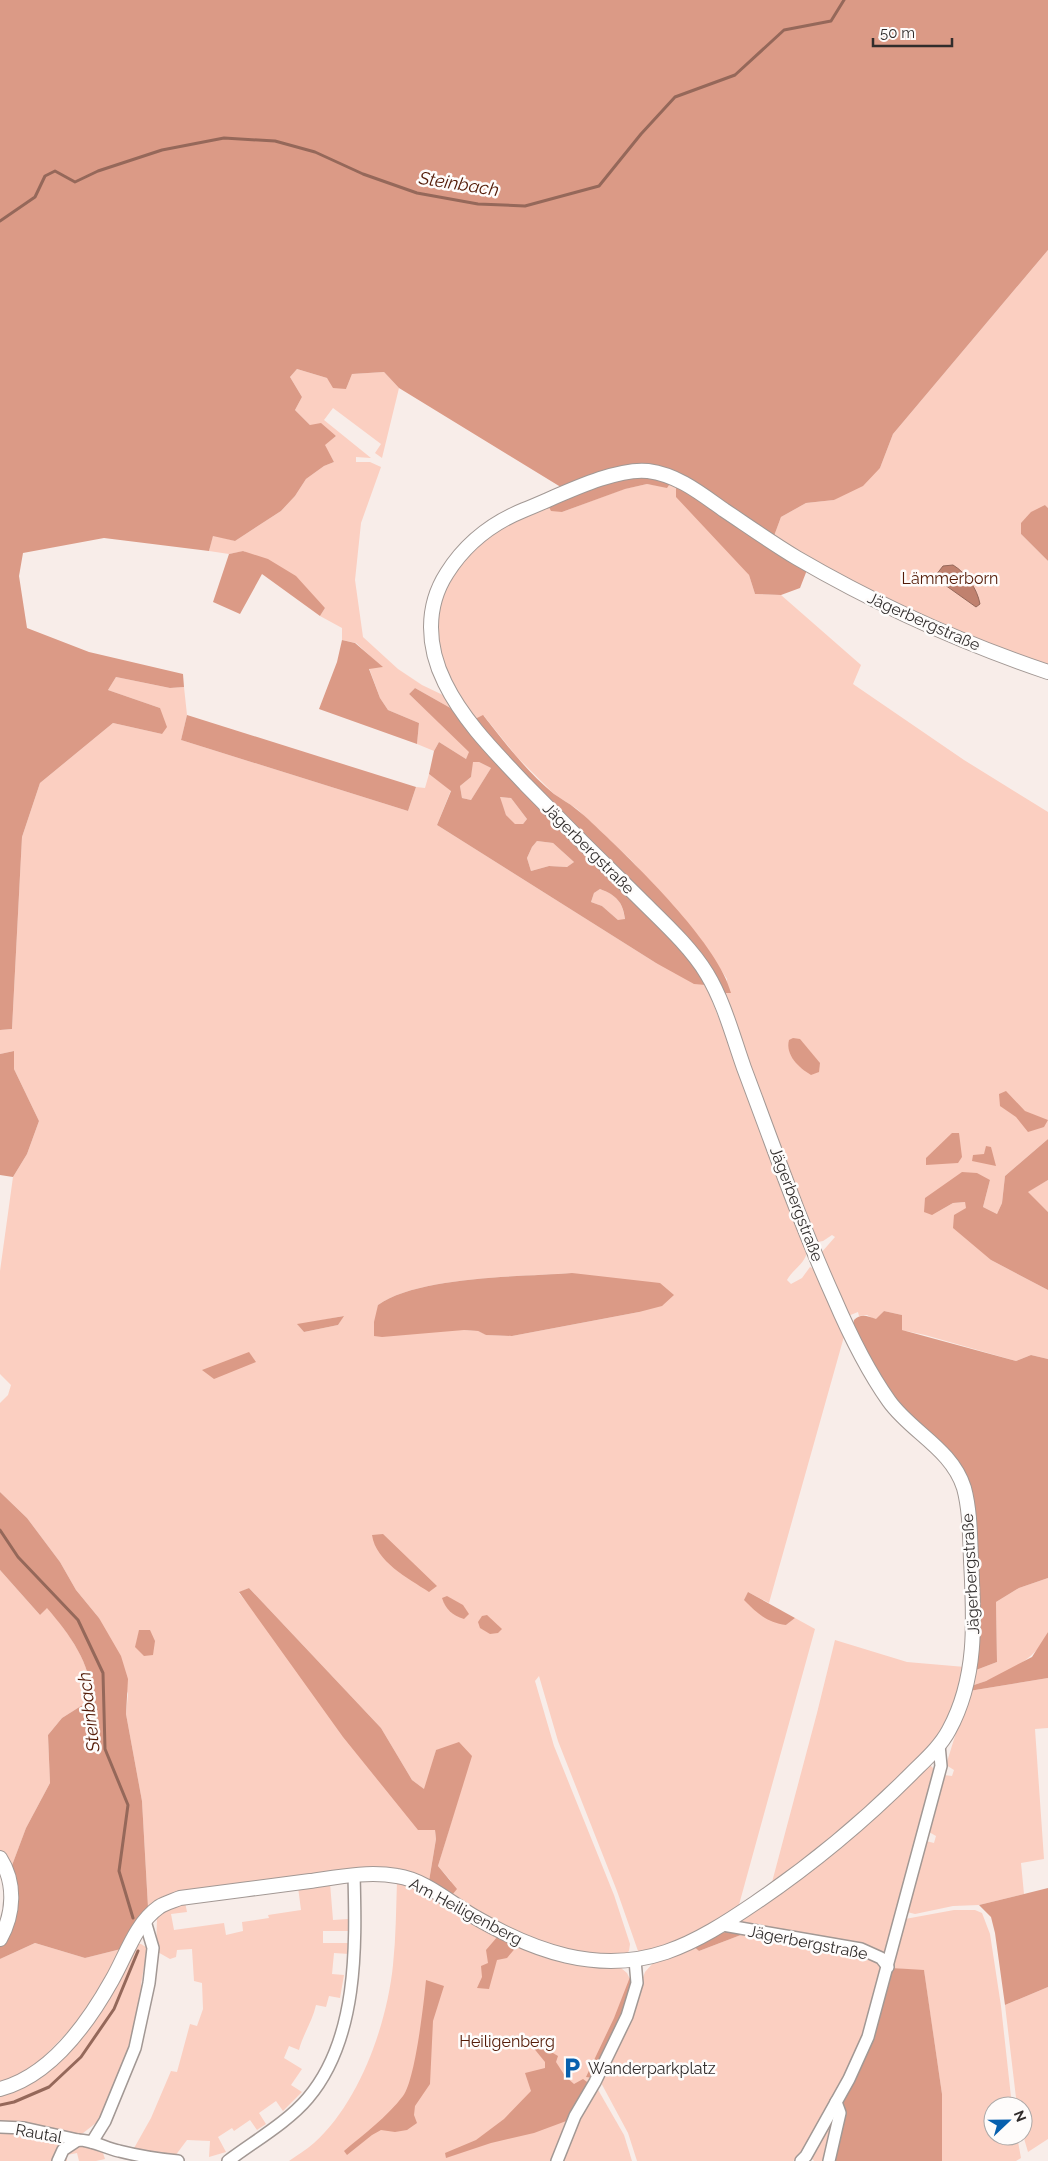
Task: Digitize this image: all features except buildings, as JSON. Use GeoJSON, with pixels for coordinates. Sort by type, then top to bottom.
{"type":"FeatureCollection","features":[{"type":"Feature","properties":{"kind":"street","name":"Jägerbergstraße"},"geometry":{"type":"LineString","coordinates":[[635,1960],[682,1946],[723,1925],[775,1890],[837,1842],[889,1796],[939,1745],[951,1727],[960,1704],[968,1674],[974,1639],[971,1549],[966,1496],[961,1480],[945,1454],[892,1407],[836,1304],[707,974],[652,911],[563,823],[479,734],[460,708],[443,679],[437,663],[430,617],[433,600],[441,581],[458,558],[479,535],[509,516],[616,474],[639,470],[675,478],[700,492],[791,554],[869,598],[1048,672]]}},
{"type":"Feature","properties":{"kind":"street","name":"Jägerbergstraße"},"geometry":{"type":"LineString","coordinates":[[801,2161],[806,2156],[836,2102],[868,2037],[941,1766],[939,1745]]}},
{"type":"Feature","properties":{"kind":"street"},"geometry":{"type":"LineString","coordinates":[[0,1858],[7,1872],[11,1898],[8,1920],[0,1939]]}},
{"type":"Feature","properties":{"kind":"street"},"geometry":{"type":"LineString","coordinates":[[228,2161],[278,2124],[308,2098],[324,2074],[335,2051],[346,2014],[353,1969],[355,1924],[354,1875]]}},
{"type":"Feature","properties":{"kind":"street","name":"Am Heiligenberg"},"geometry":{"type":"LineString","coordinates":[[0,2089],[12,2086],[30,2077],[60,2052],[98,2002],[145,1921],[160,1907],[180,1898],[354,1875],[397,1876],[415,1882],[470,1915],[536,1947],[581,1960],[608,1963],[635,1960]]}},
{"type":"Feature","properties":{"kind":"street"},"geometry":{"type":"LineString","coordinates":[[92,2142],[106,2121],[135,2048],[149,1982],[153,1948],[145,1921]]}},
{"type":"Feature","properties":{"kind":"street","name":"Jägerbergstraße"},"geometry":{"type":"LineString","coordinates":[[723,1925],[861,1949],[881,1958],[888,1967]]}},
{"type":"Feature","properties":{"kind":"street"},"geometry":{"type":"LineString","coordinates":[[557,2161],[574,2116],[595,2082],[627,2016],[637,1982],[635,1960]]}},
{"type":"Feature","properties":{"kind":"street"},"geometry":{"type":"LineString","coordinates":[[830,2161],[840,2113],[836,2102]]}},
{"type":"Feature","properties":{"kind":"street","name":"Rautal"},"geometry":{"type":"LineString","coordinates":[[0,2127],[24,2128],[78,2140]]}},
{"type":"Feature","properties":{"kind":"street"},"geometry":{"type":"LineString","coordinates":[[58,2161],[63,2150],[78,2140],[92,2142],[118,2151],[178,2161]]}},
{"type":"Feature","properties":{"kind":"green space","name":"Lämmerborn"},"geometry":{"type":"Polygon","coordinates":[[[1048,250],[1048,508],[1045,505],[1021,534],[1048,561],[1048,666],[1009,652],[870,592],[774,536],[781,517],[806,503],[834,500],[880,468],[893,434],[1048,250]]]}},
{"type":"Feature","properties":{"kind":"green space"},"geometry":{"type":"Polygon","coordinates":[[[297,369],[327,378],[346,389],[352,374],[384,372],[399,388],[382,458],[375,453],[381,444],[333,408],[324,420],[371,458],[356,457],[356,462],[370,462],[381,467],[361,523],[355,580],[363,637],[398,669],[422,685],[445,696],[454,710],[415,688],[409,694],[470,752],[466,759],[439,742],[434,751],[417,744],[419,723],[388,710],[380,698],[369,668],[382,667],[356,643],[342,640],[342,628],[320,616],[325,608],[244,551],[229,554],[209,551],[213,535],[235,541],[281,511],[295,496],[306,479],[324,466],[334,462],[324,445],[336,436],[310,425],[295,410],[302,397],[290,377],[297,369]]]}},
{"type":"Feature","properties":{"kind":"green space"},"geometry":{"type":"Polygon","coordinates":[[[671,482],[676,484],[749,575],[755,594],[781,595],[861,665],[853,684],[964,760],[1048,812],[1048,1139],[1005,1176],[1002,1203],[997,1214],[983,1207],[990,1180],[932,1215],[953,1203],[965,1202],[991,1260],[1048,1290],[1048,1359],[1031,1355],[1016,1361],[901,1330],[902,1315],[884,1311],[876,1320],[867,1315],[859,1316],[858,1312],[848,1316],[821,1253],[835,1237],[832,1235],[818,1242],[755,1082],[724,993],[727,979],[699,937],[631,860],[577,809],[554,794],[517,757],[484,716],[475,719],[450,679],[444,664],[437,634],[438,603],[458,567],[471,551],[495,531],[513,520],[548,505],[562,512],[624,489],[647,484],[667,487],[671,482]]]}},
{"type":"Feature","properties":{"kind":"green space"},"geometry":{"type":"Polygon","coordinates":[[[116,677],[170,688],[184,687],[187,715],[181,740],[408,811],[416,787],[425,788],[429,774],[451,790],[437,825],[656,963],[706,985],[806,1244],[807,1250],[804,1259],[787,1280],[791,1284],[802,1278],[810,1267],[816,1270],[845,1333],[769,1603],[748,1592],[786,1625],[795,1618],[815,1629],[737,1912],[668,1947],[642,1953],[638,1951],[617,1891],[558,1741],[539,1676],[535,1681],[554,1746],[614,1895],[630,1944],[629,1951],[623,1957],[579,1953],[536,1942],[493,1921],[452,1895],[451,1881],[438,1866],[471,1756],[436,1750],[425,1790],[412,1780],[381,1728],[249,1588],[239,1593],[435,1830],[436,1839],[429,1881],[402,1870],[382,1868],[158,1900],[148,1907],[142,1801],[126,1714],[128,1694],[99,1618],[76,1590],[60,1562],[27,1518],[0,1492],[0,1403],[8,1395],[11,1385],[0,1374],[0,1271],[13,1177],[27,1154],[39,1121],[14,1069],[14,1051],[0,1054],[0,1030],[12,1029],[22,837],[40,783],[113,723],[162,734],[160,708],[108,690],[116,677]],[[572,1273],[499,1277],[444,1283],[396,1295],[378,1305],[464,1330],[478,1331],[487,1335],[512,1336],[639,1312],[572,1273]],[[343,1316],[298,1325],[304,1332],[338,1325],[343,1316]]]}},
{"type":"Feature","properties":{"kind":"green space"},"geometry":{"type":"Polygon","coordinates":[[[472,762],[479,762],[491,768],[471,800],[462,798],[460,786],[471,777],[472,762]]]}},
{"type":"Feature","properties":{"kind":"green space"},"geometry":{"type":"Polygon","coordinates":[[[499,797],[511,798],[527,819],[523,824],[515,825],[506,815],[499,797]]]}},
{"type":"Feature","properties":{"kind":"green space"},"geometry":{"type":"Polygon","coordinates":[[[537,841],[553,843],[574,862],[567,867],[549,866],[531,871],[527,858],[537,841]]]}},
{"type":"Feature","properties":{"kind":"green space"},"geometry":{"type":"Polygon","coordinates":[[[600,889],[618,900],[625,920],[618,920],[602,906],[591,902],[594,893],[600,889]]]}},
{"type":"Feature","properties":{"kind":"green space"},"geometry":{"type":"Polygon","coordinates":[[[1048,1180],[1048,1212],[1027,1192],[1048,1180]]]}},
{"type":"Feature","properties":{"kind":"green space"},"geometry":{"type":"Polygon","coordinates":[[[0,1570],[40,1615],[47,1607],[64,1628],[78,1650],[88,1673],[92,1699],[62,1718],[48,1735],[50,1783],[26,1828],[11,1868],[0,1851],[0,1570]]]}},
{"type":"Feature","properties":{"kind":"green space"},"geometry":{"type":"Polygon","coordinates":[[[1048,1578],[1048,1632],[1043,1642],[1027,1659],[1016,1666],[993,1678],[971,1686],[976,1670],[997,1662],[996,1602],[1019,1588],[1048,1578]]]}},
{"type":"Feature","properties":{"kind":"green space"},"geometry":{"type":"Polygon","coordinates":[[[835,1640],[907,1662],[965,1667],[947,1721],[932,1746],[833,1839],[771,1886],[817,1713],[835,1640]]]}},
{"type":"Feature","properties":{"kind":"green space"},"geometry":{"type":"Polygon","coordinates":[[[1048,1678],[1048,1728],[1035,1729],[1044,1859],[1021,1863],[1024,1894],[979,1905],[953,1906],[915,1914],[907,1912],[926,1841],[934,1843],[936,1836],[929,1832],[944,1775],[952,1776],[954,1770],[946,1765],[969,1691],[1048,1678]]]}},
{"type":"Feature","properties":{"kind":"green space"},"geometry":{"type":"Polygon","coordinates":[[[930,1765],[935,1770],[887,1947],[883,1953],[737,1923],[788,1888],[840,1847],[930,1765]]]}},
{"type":"Feature","properties":{"kind":"green space","name":"Heiligenberg"},"geometry":{"type":"Polygon","coordinates":[[[397,1881],[432,1897],[488,1929],[490,1933],[578,1965],[621,1968],[627,1973],[633,1985],[553,2161],[289,2161],[314,2143],[330,2126],[344,2107],[368,2062],[377,2037],[390,1988],[395,1944],[397,1881]]]}},
{"type":"Feature","properties":{"kind":"green space"},"geometry":{"type":"Polygon","coordinates":[[[330,1883],[333,1920],[348,1919],[348,1931],[323,1931],[323,1943],[349,1943],[349,1954],[334,1953],[332,1974],[344,1975],[340,1998],[329,1996],[326,2007],[316,2005],[299,2050],[289,2046],[284,2058],[302,2069],[291,2085],[302,2092],[283,2111],[276,2101],[259,2113],[266,2124],[257,2130],[250,2120],[234,2131],[232,2128],[218,2137],[226,2152],[209,2157],[210,2141],[187,2140],[175,2156],[133,2150],[151,2118],[171,2071],[177,2072],[190,2024],[197,2026],[203,2009],[202,1983],[194,1981],[192,1949],[177,1950],[176,1957],[170,1959],[156,1951],[157,1919],[159,1914],[185,1902],[187,1912],[171,1914],[174,1930],[224,1923],[226,1935],[243,1931],[242,1922],[269,1918],[268,1915],[301,1910],[298,1887],[330,1883]]]}},
{"type":"Feature","properties":{"kind":"green space"},"geometry":{"type":"Polygon","coordinates":[[[954,1910],[975,1910],[982,1913],[990,1934],[1001,2006],[1011,2096],[983,2096],[983,2146],[1019,2146],[1021,2158],[1016,2161],[942,2161],[942,2094],[924,1971],[892,1968],[905,1919],[954,1910]]]}},
{"type":"Feature","properties":{"kind":"green space"},"geometry":{"type":"Polygon","coordinates":[[[746,1933],[863,1952],[877,1961],[881,1972],[863,2037],[805,2152],[793,2161],[637,2161],[628,2133],[599,2079],[630,2013],[645,1972],[653,1963],[693,1946],[699,1951],[746,1933]]]}},
{"type":"Feature","properties":{"kind":"green space"},"geometry":{"type":"Polygon","coordinates":[[[35,1943],[85,1958],[121,1949],[88,2011],[28,2073],[0,2085],[0,1959],[35,1943]]]}},
{"type":"Feature","properties":{"kind":"green space"},"geometry":{"type":"Polygon","coordinates":[[[135,1944],[141,1944],[149,1949],[148,1966],[144,1966],[141,1985],[145,1986],[131,2046],[101,2119],[78,2137],[55,2161],[0,2161],[0,2095],[33,2080],[135,1944]]]}},
{"type":"Feature","properties":{"kind":"green space"},"geometry":{"type":"Polygon","coordinates":[[[1048,1987],[1048,2139],[1028,2152],[1026,2146],[1033,2146],[1033,2096],[1016,2096],[1005,2005],[1048,1987]]]}},
{"type":"Feature","properties":{"kind":"green space"},"geometry":{"type":"Polygon","coordinates":[[[597,2088],[624,2135],[632,2161],[561,2161],[577,2118],[597,2088]]]}},
{"type":"Feature","properties":{"kind":"green space"},"geometry":{"type":"Polygon","coordinates":[[[835,2115],[826,2161],[814,2161],[809,2155],[835,2115]]]}},
{"type":"Feature","properties":{"kind":"green space"},"geometry":{"type":"Polygon","coordinates":[[[82,2144],[102,2150],[105,2159],[79,2161],[77,2153],[67,2155],[67,2161],[61,2161],[72,2147],[82,2144]]]}},
{"type":"Feature","properties":{"kind":"shaded area"},"geometry":{"type":"Polygon","coordinates":[[[0,0],[1048,0],[1048,250],[893,434],[880,468],[863,486],[834,500],[806,503],[781,517],[774,536],[693,480],[667,468],[641,465],[564,489],[399,388],[384,372],[352,374],[346,389],[333,388],[327,378],[297,369],[290,377],[302,397],[295,410],[310,425],[321,423],[336,436],[325,445],[334,462],[324,466],[306,479],[295,496],[281,511],[235,541],[213,536],[209,551],[104,538],[23,553],[19,576],[27,628],[89,652],[183,674],[184,687],[170,688],[116,677],[108,690],[160,708],[167,727],[162,734],[113,723],[40,783],[22,837],[12,1029],[0,1030],[0,0]]]}},
{"type":"Feature","properties":{"kind":"shaded area"},"geometry":{"type":"Polygon","coordinates":[[[639,474],[671,482],[667,488],[647,484],[625,489],[562,512],[551,511],[548,505],[566,497],[639,474]]]}},
{"type":"Feature","properties":{"kind":"shaded area"},"geometry":{"type":"Polygon","coordinates":[[[676,484],[807,570],[800,588],[781,595],[755,594],[749,575],[676,497],[676,484]]]}},
{"type":"Feature","properties":{"kind":"shaded area"},"geometry":{"type":"Polygon","coordinates":[[[1045,505],[1048,508],[1048,561],[1021,534],[1021,523],[1031,512],[1045,505]]]}},
{"type":"Feature","properties":{"kind":"shaded area"},"geometry":{"type":"Polygon","coordinates":[[[243,551],[268,559],[296,576],[325,608],[320,616],[262,574],[240,614],[213,602],[229,554],[243,551]]]}},
{"type":"Feature","properties":{"kind":"shaded area"},"geometry":{"type":"Polygon","coordinates":[[[953,565],[958,568],[974,587],[980,604],[976,607],[938,580],[936,575],[943,566],[953,565]]]}},
{"type":"Feature","properties":{"kind":"shaded area"},"geometry":{"type":"Polygon","coordinates":[[[342,640],[355,643],[383,667],[369,669],[380,698],[388,710],[419,723],[417,744],[319,709],[337,662],[342,640]]]}},
{"type":"Feature","properties":{"kind":"shaded area"},"geometry":{"type":"Polygon","coordinates":[[[415,688],[454,710],[672,940],[692,963],[706,985],[694,984],[656,963],[437,825],[451,791],[429,774],[434,751],[439,742],[466,759],[469,752],[409,694],[415,688]],[[473,762],[471,777],[460,786],[462,798],[471,800],[491,768],[479,762],[473,762]],[[500,797],[506,815],[515,824],[523,824],[527,819],[511,798],[500,797]],[[537,841],[527,858],[531,871],[549,866],[567,867],[574,862],[553,843],[537,841]],[[600,889],[594,893],[591,902],[602,906],[618,920],[625,919],[618,900],[600,889]]]}},
{"type":"Feature","properties":{"kind":"shaded area"},"geometry":{"type":"Polygon","coordinates":[[[187,715],[416,787],[408,811],[181,740],[187,715]]]}},
{"type":"Feature","properties":{"kind":"shaded area"},"geometry":{"type":"Polygon","coordinates":[[[483,715],[535,776],[554,794],[588,819],[678,910],[712,954],[724,974],[731,993],[724,993],[519,770],[475,719],[483,715]]]}},
{"type":"Feature","properties":{"kind":"shaded area"},"geometry":{"type":"Polygon","coordinates":[[[793,1038],[800,1039],[820,1063],[819,1072],[811,1075],[794,1060],[788,1046],[789,1040],[793,1038]]]}},
{"type":"Feature","properties":{"kind":"shaded area"},"geometry":{"type":"Polygon","coordinates":[[[14,1051],[14,1069],[39,1121],[27,1154],[13,1177],[0,1175],[0,1054],[14,1051]]]}},
{"type":"Feature","properties":{"kind":"shaded area"},"geometry":{"type":"Polygon","coordinates":[[[1006,1091],[1025,1111],[1048,1120],[1044,1127],[1028,1132],[1016,1117],[1000,1106],[999,1094],[1006,1091]]]}},
{"type":"Feature","properties":{"kind":"shaded area"},"geometry":{"type":"Polygon","coordinates":[[[952,1133],[959,1133],[962,1157],[958,1163],[926,1165],[926,1158],[952,1133]]]}},
{"type":"Feature","properties":{"kind":"shaded area"},"geometry":{"type":"Polygon","coordinates":[[[1048,1139],[1048,1180],[1028,1192],[1048,1212],[1048,1290],[991,1260],[953,1228],[954,1215],[966,1208],[965,1202],[953,1203],[932,1215],[924,1212],[925,1198],[962,1172],[977,1173],[990,1180],[983,1207],[997,1214],[1002,1203],[1005,1176],[1048,1139]]]}},
{"type":"Feature","properties":{"kind":"shaded area"},"geometry":{"type":"Polygon","coordinates":[[[986,1146],[991,1147],[996,1166],[972,1161],[973,1155],[984,1154],[986,1146]]]}},
{"type":"Feature","properties":{"kind":"shaded area"},"geometry":{"type":"Polygon","coordinates":[[[572,1273],[660,1283],[674,1295],[662,1306],[639,1312],[512,1336],[486,1335],[478,1331],[464,1330],[382,1337],[374,1336],[374,1322],[378,1305],[396,1295],[418,1288],[499,1277],[572,1273]]]}},
{"type":"Feature","properties":{"kind":"shaded area"},"geometry":{"type":"Polygon","coordinates":[[[884,1311],[902,1315],[902,1330],[1016,1361],[1031,1355],[1048,1359],[1048,1578],[1019,1588],[996,1602],[997,1662],[976,1670],[971,1495],[896,1403],[871,1362],[853,1325],[854,1320],[859,1316],[876,1319],[884,1311]]]}},
{"type":"Feature","properties":{"kind":"shaded area"},"geometry":{"type":"Polygon","coordinates":[[[344,1316],[338,1325],[304,1332],[297,1324],[344,1316]]]}},
{"type":"Feature","properties":{"kind":"shaded area"},"geometry":{"type":"Polygon","coordinates":[[[249,1352],[256,1362],[214,1379],[202,1370],[249,1352]]]}},
{"type":"Feature","properties":{"kind":"shaded area"},"geometry":{"type":"Polygon","coordinates":[[[0,1492],[27,1518],[60,1562],[76,1590],[99,1618],[121,1656],[128,1679],[126,1714],[142,1801],[148,1907],[121,1949],[85,1958],[35,1943],[0,1959],[0,1946],[4,1940],[11,1868],[26,1828],[50,1783],[48,1735],[62,1718],[92,1699],[88,1673],[78,1650],[64,1629],[47,1608],[40,1615],[0,1570],[0,1492]]]}},
{"type":"Feature","properties":{"kind":"shaded area"},"geometry":{"type":"Polygon","coordinates":[[[383,1534],[437,1586],[429,1592],[386,1561],[375,1545],[372,1535],[383,1534]]]}},
{"type":"Feature","properties":{"kind":"shaded area"},"geometry":{"type":"Polygon","coordinates":[[[249,1588],[381,1728],[412,1780],[424,1789],[436,1750],[459,1742],[472,1756],[438,1866],[457,1889],[452,1895],[429,1881],[436,1839],[435,1830],[418,1830],[343,1737],[239,1592],[249,1588]]]}},
{"type":"Feature","properties":{"kind":"shaded area"},"geometry":{"type":"Polygon","coordinates":[[[748,1592],[795,1618],[786,1625],[768,1620],[744,1600],[748,1592]]]}},
{"type":"Feature","properties":{"kind":"shaded area"},"geometry":{"type":"Polygon","coordinates":[[[447,1596],[463,1605],[469,1614],[464,1619],[453,1614],[445,1606],[442,1598],[447,1596]]]}},
{"type":"Feature","properties":{"kind":"shaded area"},"geometry":{"type":"Polygon","coordinates":[[[487,1615],[502,1629],[498,1633],[490,1634],[480,1628],[478,1622],[482,1616],[487,1615]]]}},
{"type":"Feature","properties":{"kind":"shaded area"},"geometry":{"type":"Polygon","coordinates":[[[139,1630],[150,1630],[155,1641],[153,1655],[144,1656],[135,1647],[139,1630]]]}},
{"type":"Feature","properties":{"kind":"shaded area"},"geometry":{"type":"Polygon","coordinates":[[[1048,1632],[1048,1678],[969,1691],[971,1686],[986,1681],[1032,1657],[1048,1632]]]}},
{"type":"Feature","properties":{"kind":"shaded area"},"geometry":{"type":"Polygon","coordinates":[[[1048,1888],[1048,1987],[1005,2005],[991,1917],[979,1905],[1048,1888]]]}},
{"type":"Feature","properties":{"kind":"shaded area"},"geometry":{"type":"Polygon","coordinates":[[[732,1930],[746,1933],[699,1951],[693,1946],[719,1934],[732,1930]]]}},
{"type":"Feature","properties":{"kind":"shaded area"},"geometry":{"type":"Polygon","coordinates":[[[498,1936],[518,1945],[507,1958],[497,1960],[489,1989],[477,1988],[482,1977],[481,1966],[488,1963],[486,1950],[498,1936]]]}},
{"type":"Feature","properties":{"kind":"shaded area"},"geometry":{"type":"Polygon","coordinates":[[[892,1968],[924,1970],[942,2094],[942,2161],[834,2161],[842,2104],[852,2085],[892,1968]]]}},
{"type":"Feature","properties":{"kind":"shaded area"},"geometry":{"type":"Polygon","coordinates":[[[630,1977],[632,1981],[624,2013],[594,2078],[586,2077],[614,2018],[630,1977]]]}},
{"type":"Feature","properties":{"kind":"shaded area"},"geometry":{"type":"Polygon","coordinates":[[[426,1980],[444,1986],[433,2021],[430,2084],[415,2106],[414,2115],[417,2123],[407,2130],[395,2132],[381,2130],[347,2155],[344,2151],[390,2111],[403,2096],[407,2088],[415,2059],[426,1980]]]}},
{"type":"Feature","properties":{"kind":"shaded area"},"geometry":{"type":"Polygon","coordinates":[[[542,2042],[548,2050],[558,2056],[556,2062],[565,2076],[574,2084],[583,2079],[590,2084],[569,2120],[534,2133],[491,2143],[446,2158],[445,2153],[476,2140],[504,2119],[531,2091],[525,2073],[545,2068],[545,2062],[532,2046],[542,2042]]]}},
{"type":"Feature","properties":{"kind":"waterway","name":"Steinbach"},"geometry":{"type":"LineString","coordinates":[[0,221],[35,197],[45,176],[55,171],[75,182],[98,171],[162,150],[224,138],[275,141],[315,152],[363,174],[417,193],[478,204],[525,206],[599,186],[641,134],[675,97],[735,75],[784,30],[831,21],[844,0]]}},
{"type":"Feature","properties":{"kind":"waterway","name":"Steinbach"},"geometry":{"type":"LineString","coordinates":[[0,1530],[18,1557],[78,1620],[103,1673],[105,1749],[128,1805],[119,1871],[133,1918]]}},
{"type":"Feature","properties":{"kind":"waterway","name":"Steinbach"},"geometry":{"type":"LineString","coordinates":[[0,2105],[14,2102],[49,2087],[81,2057],[114,2009],[138,1951]]}},
{"type":"Feature","properties":{"kind":"place","name":"Wanderparkplatz"},"geometry":{"type":"Point","coordinates":[572,2068]}}]}
